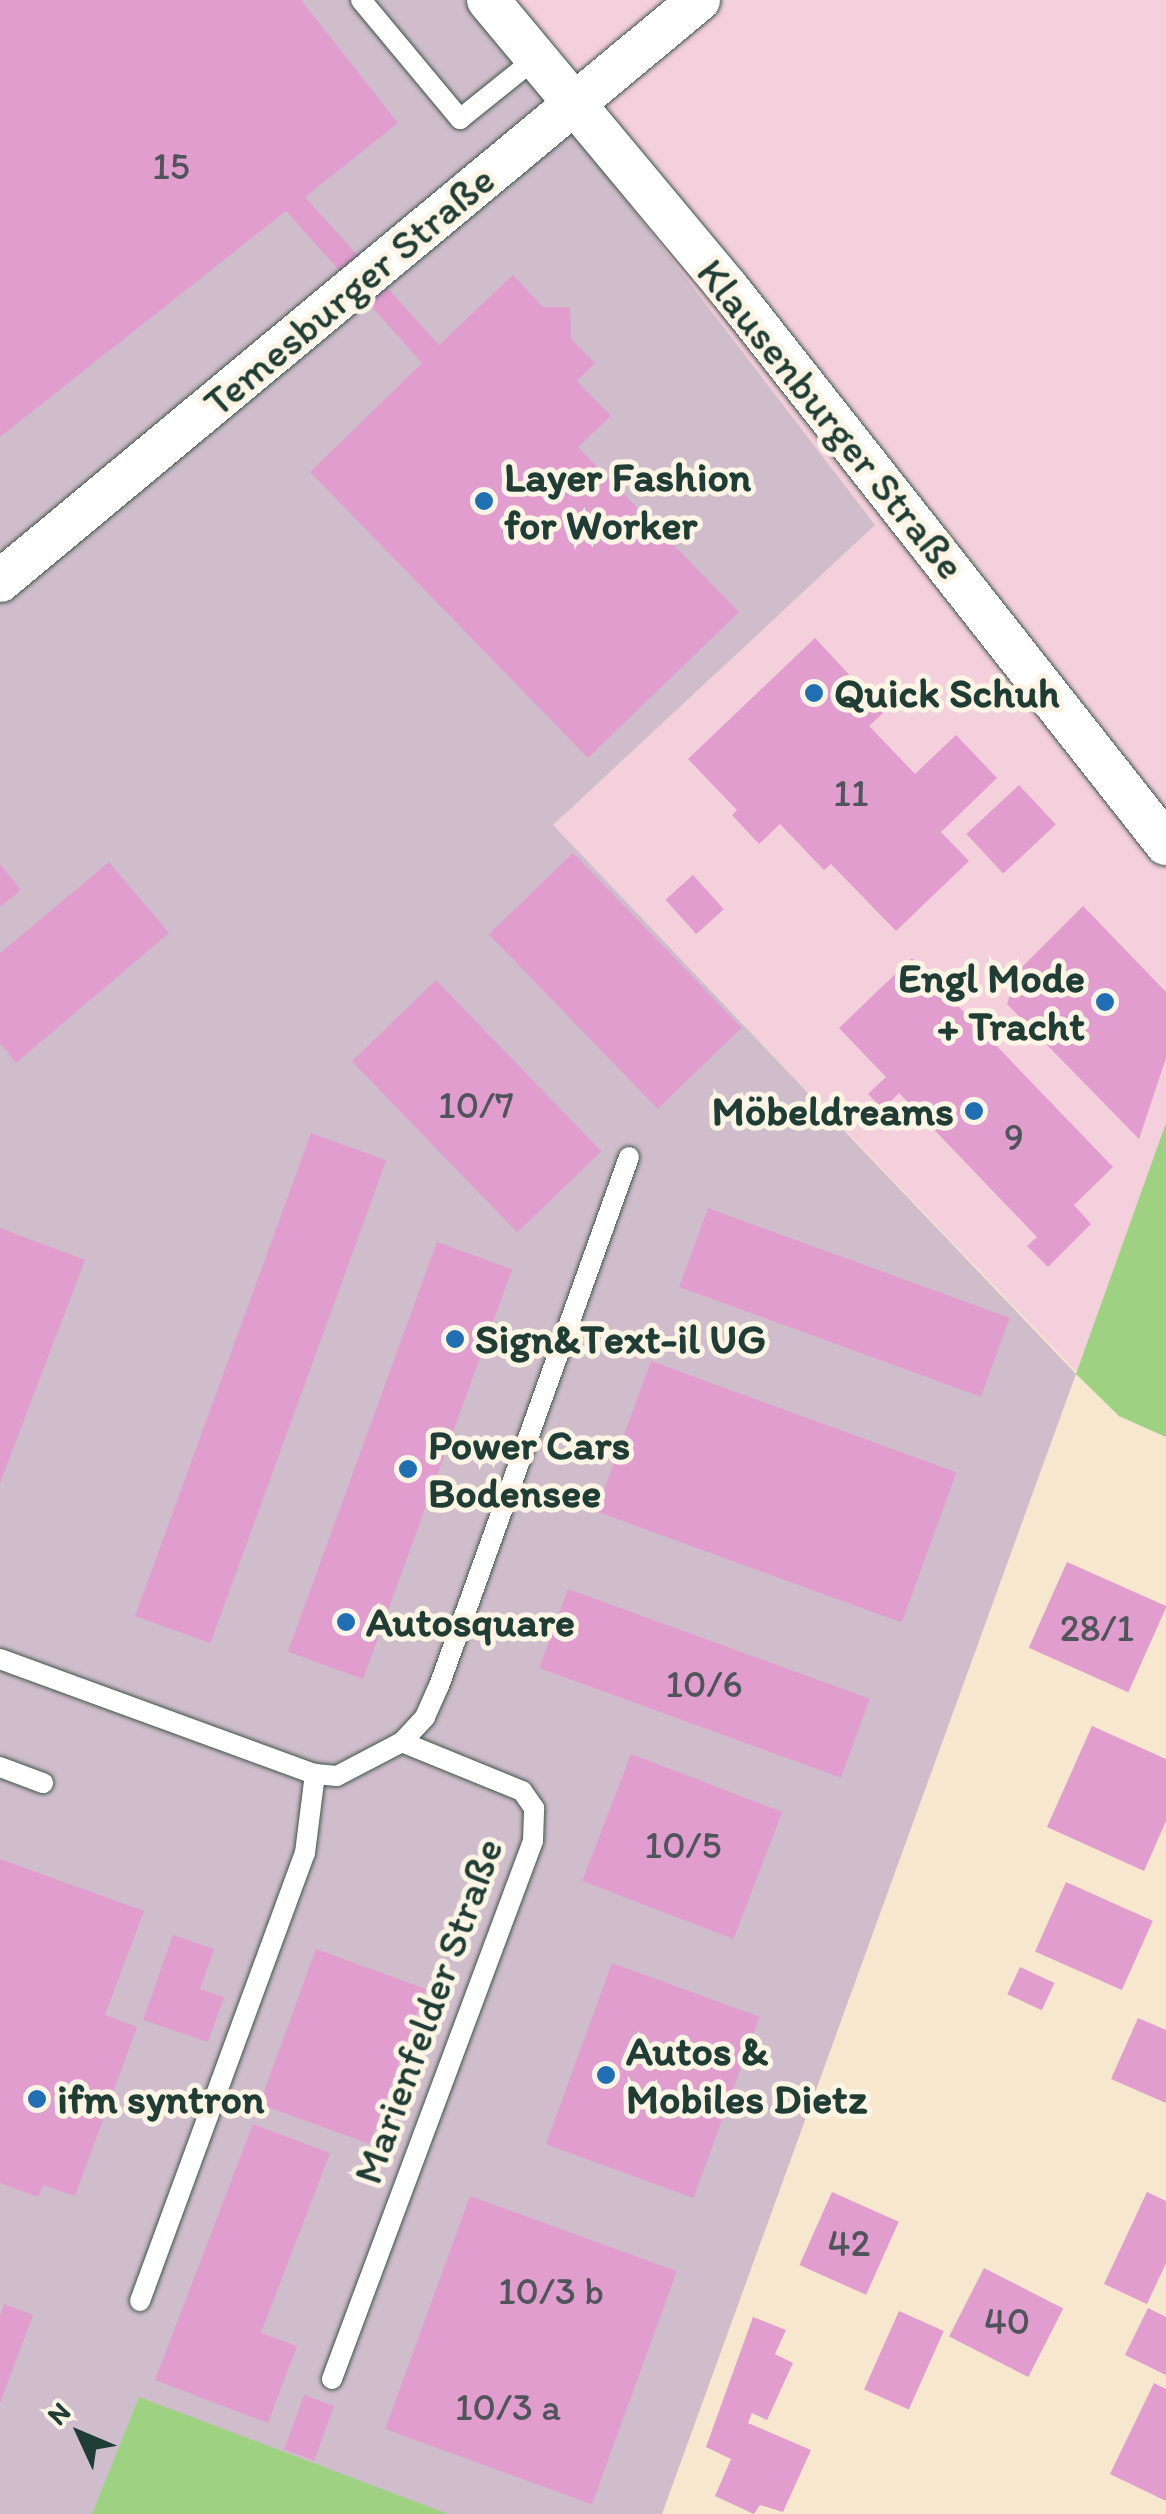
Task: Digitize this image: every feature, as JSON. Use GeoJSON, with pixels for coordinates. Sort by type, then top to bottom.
{"type":"FeatureCollection","features":[{"type":"Feature","properties":{"kind":"street","name":"Klausenburger Straße"},"geometry":{"type":"LineString","coordinates":[[488,0],[728,288],[1166,844]]}},
{"type":"Feature","properties":{"kind":"street","name":"Temesburger Straße"},"geometry":{"type":"LineString","coordinates":[[0,581],[68,507],[699,0]]}},
{"type":"Feature","properties":{"kind":"lane"},"geometry":{"type":"LineString","coordinates":[[362,0],[460,119],[536,58]]}},
{"type":"Feature","properties":{"kind":"lane"},"geometry":{"type":"LineString","coordinates":[[0,1659],[315,1774],[337,1776],[402,1742],[425,1717],[439,1686],[629,1157]]}},
{"type":"Feature","properties":{"kind":"lane","name":"Marienfelder Straße"},"geometry":{"type":"LineString","coordinates":[[332,2379],[533,1841],[534,1808],[522,1791],[402,1742]]}},
{"type":"Feature","properties":{"kind":"lane"},"geometry":{"type":"LineString","coordinates":[[0,1767],[43,1783]]}},
{"type":"Feature","properties":{"kind":"lane"},"geometry":{"type":"LineString","coordinates":[[140,2301],[305,1852],[315,1774]]}},
{"type":"Feature","properties":{"kind":"shaded area"},"geometry":{"type":"Polygon","coordinates":[[[0,0],[464,0],[577,136],[875,525],[553,825],[1076,1374],[662,2514],[0,2514],[0,0]]]}},
{"type":"Feature","properties":{"kind":"shaded area"},"geometry":{"type":"Polygon","coordinates":[[[464,0],[1166,0],[1166,1437],[1119,1416],[552,825],[573,805],[464,0]]]}},
{"type":"Feature","properties":{"kind":"green space"},"geometry":{"type":"Polygon","coordinates":[[[1166,1123],[1166,1437],[1119,1416],[1076,1374],[1166,1123]]]}},
{"type":"Feature","properties":{"kind":"green space"},"geometry":{"type":"Polygon","coordinates":[[[139,2397],[448,2514],[92,2514],[139,2397]]]}},
{"type":"Feature","properties":{"kind":"building"},"geometry":{"type":"Polygon","coordinates":[[[0,0],[301,0],[398,123],[305,197],[439,345],[513,275],[543,307],[570,307],[571,339],[595,363],[577,381],[611,416],[578,447],[739,612],[588,758],[310,472],[422,363],[286,211],[0,437],[0,0]]]}},
{"type":"Feature","properties":{"kind":"building"},"geometry":{"type":"Polygon","coordinates":[[[815,638],[884,712],[869,726],[915,774],[956,735],[997,778],[941,832],[969,861],[896,931],[831,864],[824,870],[780,824],[759,844],[732,815],[737,810],[688,759],[815,638]]]}},
{"type":"Feature","properties":{"kind":"building"},"geometry":{"type":"Polygon","coordinates":[[[1019,785],[1056,824],[1003,874],[966,834],[1019,785]]]}},
{"type":"Feature","properties":{"kind":"building"},"geometry":{"type":"Polygon","coordinates":[[[573,853],[742,1028],[658,1109],[489,934],[573,853]]]}},
{"type":"Feature","properties":{"kind":"building"},"geometry":{"type":"Polygon","coordinates":[[[109,862],[169,933],[16,1063],[0,1043],[0,953],[109,862]]]}},
{"type":"Feature","properties":{"kind":"building"},"geometry":{"type":"Polygon","coordinates":[[[0,864],[21,890],[0,907],[0,864]]]}},
{"type":"Feature","properties":{"kind":"building"},"geometry":{"type":"Polygon","coordinates":[[[693,875],[724,909],[696,934],[666,900],[693,875]]]}},
{"type":"Feature","properties":{"kind":"building"},"geometry":{"type":"Polygon","coordinates":[[[1083,906],[1166,992],[1166,1058],[1139,1139],[1007,1004],[1018,971],[1083,906]]]}},
{"type":"Feature","properties":{"kind":"building"},"geometry":{"type":"Polygon","coordinates":[[[912,958],[1113,1167],[1074,1205],[1091,1224],[1048,1267],[1027,1246],[1037,1237],[899,1093],[883,1109],[868,1094],[886,1077],[839,1028],[912,958]]]}},
{"type":"Feature","properties":{"kind":"building"},"geometry":{"type":"Polygon","coordinates":[[[436,980],[601,1151],[517,1232],[352,1061],[436,980]]]}},
{"type":"Feature","properties":{"kind":"building"},"geometry":{"type":"Polygon","coordinates":[[[311,1133],[386,1160],[210,1643],[135,1616],[311,1133]]]}},
{"type":"Feature","properties":{"kind":"building"},"geometry":{"type":"Polygon","coordinates":[[[708,1208],[1010,1318],[981,1397],[679,1287],[708,1208]]]}},
{"type":"Feature","properties":{"kind":"building"},"geometry":{"type":"Polygon","coordinates":[[[0,1228],[85,1260],[0,1483],[0,1228]]]}},
{"type":"Feature","properties":{"kind":"building"},"geometry":{"type":"Polygon","coordinates":[[[437,1242],[512,1269],[363,1679],[288,1652],[437,1242]]]}},
{"type":"Feature","properties":{"kind":"building"},"geometry":{"type":"Polygon","coordinates":[[[651,1361],[956,1472],[902,1623],[596,1511],[651,1361]]]}},
{"type":"Feature","properties":{"kind":"building"},"geometry":{"type":"Polygon","coordinates":[[[1067,1562],[1166,1606],[1128,1692],[1029,1648],[1067,1562]]]}},
{"type":"Feature","properties":{"kind":"building"},"geometry":{"type":"Polygon","coordinates":[[[568,1589],[870,1699],[841,1778],[539,1668],[568,1589]]]}},
{"type":"Feature","properties":{"kind":"building"},"geometry":{"type":"Polygon","coordinates":[[[1092,1726],[1166,1759],[1166,1821],[1144,1871],[1047,1827],[1092,1726]]]}},
{"type":"Feature","properties":{"kind":"building"},"geometry":{"type":"Polygon","coordinates":[[[631,1754],[782,1812],[734,1939],[582,1881],[631,1754]]]}},
{"type":"Feature","properties":{"kind":"building","name":"ifm syntron"},"geometry":{"type":"Polygon","coordinates":[[[0,1859],[144,1911],[105,2015],[137,2027],[75,2196],[43,2185],[38,2197],[0,2183],[0,1859]]]}},
{"type":"Feature","properties":{"kind":"building"},"geometry":{"type":"Polygon","coordinates":[[[1066,1882],[1153,1921],[1122,1990],[1035,1951],[1066,1882]]]}},
{"type":"Feature","properties":{"kind":"building"},"geometry":{"type":"Polygon","coordinates":[[[173,1935],[214,1949],[200,1989],[224,1997],[208,2042],[143,2020],[173,1935]]]}},
{"type":"Feature","properties":{"kind":"building"},"geometry":{"type":"Polygon","coordinates":[[[316,1949],[426,1989],[370,2144],[260,2104],[316,1949]]]}},
{"type":"Feature","properties":{"kind":"building"},"geometry":{"type":"Polygon","coordinates":[[[612,1963],[760,2017],[694,2198],[546,2144],[612,1963]]]}},
{"type":"Feature","properties":{"kind":"building"},"geometry":{"type":"Polygon","coordinates":[[[1020,1967],[1054,1983],[1042,2010],[1007,1994],[1020,1967]]]}},
{"type":"Feature","properties":{"kind":"building"},"geometry":{"type":"Polygon","coordinates":[[[1138,2018],[1166,2030],[1166,2103],[1111,2079],[1138,2018]]]}},
{"type":"Feature","properties":{"kind":"building"},"geometry":{"type":"Polygon","coordinates":[[[253,2124],[330,2153],[261,2333],[297,2346],[268,2423],[155,2380],[253,2124]]]}},
{"type":"Feature","properties":{"kind":"building"},"geometry":{"type":"Polygon","coordinates":[[[832,2192],[899,2222],[866,2295],[799,2265],[832,2192]]]}},
{"type":"Feature","properties":{"kind":"building"},"geometry":{"type":"Polygon","coordinates":[[[1147,2192],[1166,2201],[1166,2263],[1147,2304],[1104,2284],[1147,2192]]]}},
{"type":"Feature","properties":{"kind":"building"},"geometry":{"type":"Polygon","coordinates":[[[470,2196],[677,2271],[592,2504],[385,2429],[470,2196]]]}},
{"type":"Feature","properties":{"kind":"building"},"geometry":{"type":"Polygon","coordinates":[[[984,2268],[1063,2308],[1028,2377],[949,2337],[984,2268]]]}},
{"type":"Feature","properties":{"kind":"building"},"geometry":{"type":"Polygon","coordinates":[[[4,2304],[33,2315],[0,2403],[0,2316],[4,2304]]]}},
{"type":"Feature","properties":{"kind":"building"},"geometry":{"type":"Polygon","coordinates":[[[1148,2308],[1166,2317],[1166,2375],[1125,2355],[1148,2308]]]}},
{"type":"Feature","properties":{"kind":"building"},"geometry":{"type":"Polygon","coordinates":[[[899,2311],[944,2331],[909,2409],[864,2390],[899,2311]]]}},
{"type":"Feature","properties":{"kind":"building"},"geometry":{"type":"Polygon","coordinates":[[[753,2317],[786,2330],[775,2354],[793,2363],[767,2420],[752,2413],[748,2423],[811,2450],[783,2512],[760,2505],[754,2514],[715,2496],[731,2459],[706,2447],[753,2317]]]}},
{"type":"Feature","properties":{"kind":"building"},"geometry":{"type":"Polygon","coordinates":[[[1154,2383],[1166,2389],[1166,2501],[1110,2474],[1154,2383]]]}},
{"type":"Feature","properties":{"kind":"building"},"geometry":{"type":"Polygon","coordinates":[[[304,2395],[334,2406],[314,2460],[284,2450],[304,2395]]]}},
{"type":"Feature","properties":{"kind":"place","name":"Layer Fashion for Worker"},"geometry":{"type":"Point","coordinates":[484,501]}},
{"type":"Feature","properties":{"kind":"place","name":"Quick Schuh"},"geometry":{"type":"Point","coordinates":[814,693]}},
{"type":"Feature","properties":{"kind":"place","name":"Engl Mode + Tracht"},"geometry":{"type":"Point","coordinates":[1105,1002]}},
{"type":"Feature","properties":{"kind":"place","name":"Möbeldreams"},"geometry":{"type":"Point","coordinates":[974,1111]}},
{"type":"Feature","properties":{"kind":"place","name":"Sign&Text-il UG"},"geometry":{"type":"Point","coordinates":[455,1339]}},
{"type":"Feature","properties":{"kind":"place","name":"Power Cars Bodensee"},"geometry":{"type":"Point","coordinates":[408,1469]}},
{"type":"Feature","properties":{"kind":"place","name":"Autosquare"},"geometry":{"type":"Point","coordinates":[346,1622]}},
{"type":"Feature","properties":{"kind":"place","name":"Autos & Mobiles Dietz"},"geometry":{"type":"Point","coordinates":[606,2075]}},
{"type":"Feature","properties":{"kind":"place","name":"ifm syntron"},"geometry":{"type":"Point","coordinates":[37,2099]}}]}
